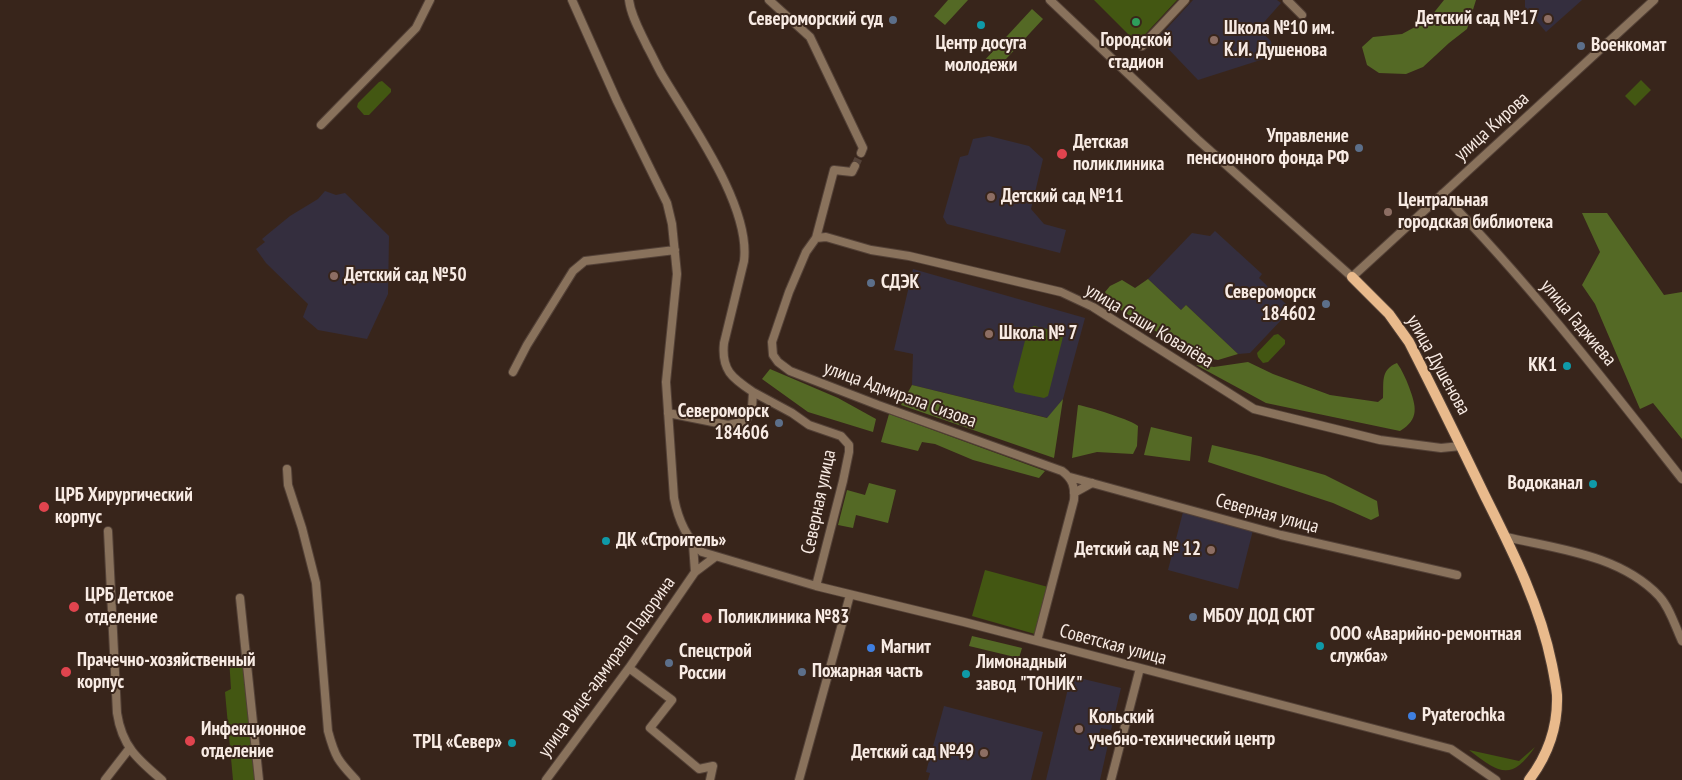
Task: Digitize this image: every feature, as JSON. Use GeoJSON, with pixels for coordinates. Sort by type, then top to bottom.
{"type":"FeatureCollection","features":[{"type":"Feature","properties":{"kind":"main road","name":"улица Душенова"},"geometry":{"type":"LineString","coordinates":[[1352,277],[1389,314],[1409,342],[1506,537],[1540,617],[1557,694],[1556,717],[1553,733],[1546,751],[1529,780]]}},
{"type":"Feature","properties":{"kind":"street"},"geometry":{"type":"LineString","coordinates":[[321,125],[416,28],[430,0]]}},
{"type":"Feature","properties":{"kind":"street","name":"улица Вице-адмирала Падорина"},"geometry":{"type":"LineString","coordinates":[[572,0],[617,101],[667,203],[672,224],[677,274],[666,382],[668,413],[676,510],[693,544],[695,572]]}},
{"type":"Feature","properties":{"kind":"street"},"geometry":{"type":"LineString","coordinates":[[629,0],[635,22],[660,72],[682,106],[726,184],[744,236],[745,251],[723,353],[724,364],[730,374],[753,392],[752,408],[746,420],[728,425],[668,413]]}},
{"type":"Feature","properties":{"kind":"street"},"geometry":{"type":"LineString","coordinates":[[769,0],[810,37],[863,148],[861,153]]}},
{"type":"Feature","properties":{"kind":"street","name":"улица Душенова"},"geometry":{"type":"LineString","coordinates":[[1050,0],[1197,139],[1352,277]]}},
{"type":"Feature","properties":{"kind":"street"},"geometry":{"type":"LineString","coordinates":[[1142,46],[1185,0]]}},
{"type":"Feature","properties":{"kind":"street"},"geometry":{"type":"LineString","coordinates":[[1287,0],[1302,15]]}},
{"type":"Feature","properties":{"kind":"street","name":"улица Кирова"},"geometry":{"type":"LineString","coordinates":[[1352,277],[1654,0]]}},
{"type":"Feature","properties":{"kind":"street","name":"улица Адмирала Сизова"},"geometry":{"type":"LineString","coordinates":[[855,166],[852,172],[834,170],[816,238],[806,252],[776,325],[772,342],[773,355],[778,362],[790,371],[878,405],[1062,471],[1070,477]]}},
{"type":"Feature","properties":{"kind":"street","name":"улица Гаджиева"},"geometry":{"type":"LineString","coordinates":[[1442,194],[1489,243],[1572,339],[1682,479]]}},
{"type":"Feature","properties":{"kind":"street","name":"улица Саши Ковалёва"},"geometry":{"type":"LineString","coordinates":[[816,238],[826,238],[870,250],[909,256],[1061,292],[1093,307],[1254,409],[1380,440],[1441,448],[1461,446]]}},
{"type":"Feature","properties":{"kind":"street"},"geometry":{"type":"LineString","coordinates":[[513,372],[527,345],[573,272],[585,261],[675,250]]}},
{"type":"Feature","properties":{"kind":"street","name":"Северная улица"},"geometry":{"type":"LineString","coordinates":[[753,392],[792,413],[809,425],[841,436],[849,445],[843,481],[816,586]]}},
{"type":"Feature","properties":{"kind":"street"},"geometry":{"type":"LineString","coordinates":[[287,468],[288,486],[302,528],[316,583],[328,731],[333,750],[339,762],[356,780]]}},
{"type":"Feature","properties":{"kind":"street"},"geometry":{"type":"LineString","coordinates":[[1037,642],[1074,500],[1070,477]]}},
{"type":"Feature","properties":{"kind":"street","name":"Северная улица"},"geometry":{"type":"LineString","coordinates":[[1070,477],[1281,535],[1457,575]]}},
{"type":"Feature","properties":{"kind":"street"},"geometry":{"type":"LineString","coordinates":[[1074,493],[1092,483]]}},
{"type":"Feature","properties":{"kind":"street"},"geometry":{"type":"LineString","coordinates":[[108,531],[117,712],[120,730],[129,749],[159,777],[168,780]]}},
{"type":"Feature","properties":{"kind":"street"},"geometry":{"type":"LineString","coordinates":[[1506,537],[1586,555],[1622,568],[1660,597],[1682,641]]}},
{"type":"Feature","properties":{"kind":"street"},"geometry":{"type":"LineString","coordinates":[[693,544],[702,552],[715,557]]}},
{"type":"Feature","properties":{"kind":"street","name":"улица Вице-адмирала Падорина"},"geometry":{"type":"LineString","coordinates":[[546,780],[629,668],[695,572],[715,557]]}},
{"type":"Feature","properties":{"kind":"street","name":"Советская улица"},"geometry":{"type":"LineString","coordinates":[[715,557],[850,595],[1451,749],[1496,780]]}},
{"type":"Feature","properties":{"kind":"street"},"geometry":{"type":"LineString","coordinates":[[799,780],[850,595]]}},
{"type":"Feature","properties":{"kind":"street"},"geometry":{"type":"LineString","coordinates":[[240,598],[259,780]]}},
{"type":"Feature","properties":{"kind":"street"},"geometry":{"type":"LineString","coordinates":[[629,668],[672,700],[650,728],[699,769],[713,766],[710,780]]}},
{"type":"Feature","properties":{"kind":"street"},"geometry":{"type":"LineString","coordinates":[[1111,780],[1140,668]]}},
{"type":"Feature","properties":{"kind":"street"},"geometry":{"type":"LineString","coordinates":[[105,780],[129,749]]}},
{"type":"Feature","properties":{"kind":"shaded area","name":"Школа №10 им. К.И. Душенова"},"geometry":{"type":"Polygon","coordinates":[[[1193,0],[1277,0],[1281,3],[1258,29],[1271,41],[1273,56],[1198,80],[1158,38],[1193,0]]]}},
{"type":"Feature","properties":{"kind":"shaded area","name":"Детский сад №17"},"geometry":{"type":"Polygon","coordinates":[[[1525,0],[1582,0],[1546,32],[1525,7],[1525,0]]]}},
{"type":"Feature","properties":{"kind":"shaded area","name":"Детский сад №11"},"geometry":{"type":"Polygon","coordinates":[[[989,136],[1029,146],[1043,159],[1031,209],[1044,224],[1066,230],[1060,253],[947,224],[943,217],[960,157],[968,155],[973,139],[989,136]]]}},
{"type":"Feature","properties":{"kind":"shaded area","name":"Детский сад №50"},"geometry":{"type":"Polygon","coordinates":[[[325,191],[336,195],[345,193],[389,236],[388,294],[367,339],[318,330],[303,317],[308,304],[266,263],[256,249],[265,242],[262,239],[290,216],[318,199],[325,191]]]}},
{"type":"Feature","properties":{"kind":"shaded area"},"geometry":{"type":"Polygon","coordinates":[[[1215,231],[1262,274],[1259,278],[1286,304],[1285,316],[1250,353],[1238,354],[1186,305],[1181,310],[1148,279],[1192,233],[1210,236],[1215,231]]]}},
{"type":"Feature","properties":{"kind":"shaded area","name":"Школа № 7"},"geometry":{"type":"Polygon","coordinates":[[[913,269],[1085,318],[1063,399],[1048,418],[912,385],[913,354],[894,350],[913,269]]]}},
{"type":"Feature","properties":{"kind":"shaded area","name":"Детский сад № 12"},"geometry":{"type":"Polygon","coordinates":[[[1183,512],[1253,530],[1238,589],[1168,570],[1183,512]]]}},
{"type":"Feature","properties":{"kind":"shaded area","name":"Кольский учебно-технический центр"},"geometry":{"type":"Polygon","coordinates":[[[1071,676],[1121,688],[1111,730],[1101,728],[1098,737],[1109,740],[1100,780],[1046,780],[1071,676]]]}},
{"type":"Feature","properties":{"kind":"shaded area","name":"Детcкий сад №49"},"geometry":{"type":"Polygon","coordinates":[[[944,706],[1043,732],[1031,780],[928,780],[930,773],[926,772],[944,706]]]}},
{"type":"Feature","properties":{"kind":"green space"},"geometry":{"type":"Polygon","coordinates":[[[948,0],[968,0],[945,25],[934,16],[948,0]]]}},
{"type":"Feature","properties":{"kind":"green space","name":"Городской стадион"},"geometry":{"type":"Polygon","coordinates":[[[1094,0],[1177,0],[1137,43],[1094,0]]]}},
{"type":"Feature","properties":{"kind":"green space"},"geometry":{"type":"Polygon","coordinates":[[[1444,0],[1476,0],[1467,29],[1423,67],[1406,74],[1379,73],[1367,65],[1362,47],[1373,37],[1402,34],[1428,20],[1444,0]]]}},
{"type":"Feature","properties":{"kind":"green space"},"geometry":{"type":"Polygon","coordinates":[[[1032,9],[1043,19],[994,72],[983,62],[1032,9]]]}},
{"type":"Feature","properties":{"kind":"green space"},"geometry":{"type":"Polygon","coordinates":[[[1641,80],[1651,90],[1635,106],[1625,96],[1641,80]]]}},
{"type":"Feature","properties":{"kind":"green space"},"geometry":{"type":"Polygon","coordinates":[[[382,81],[391,89],[391,92],[369,115],[364,115],[357,107],[358,103],[382,81]]]}},
{"type":"Feature","properties":{"kind":"green space"},"geometry":{"type":"Polygon","coordinates":[[[1582,213],[1607,213],[1664,295],[1682,292],[1682,439],[1653,403],[1640,409],[1595,304],[1582,285],[1600,252],[1582,213]]]}},
{"type":"Feature","properties":{"kind":"green space"},"geometry":{"type":"Polygon","coordinates":[[[1148,279],[1181,310],[1186,305],[1238,354],[1218,360],[1190,352],[1114,306],[1105,292],[1110,286],[1122,280],[1135,288],[1148,279]]]}},
{"type":"Feature","properties":{"kind":"green space"},"geometry":{"type":"Polygon","coordinates":[[[1034,326],[1060,332],[1063,337],[1048,396],[1044,398],[1015,392],[1013,387],[1028,329],[1034,326]]]}},
{"type":"Feature","properties":{"kind":"green space"},"geometry":{"type":"Polygon","coordinates":[[[1278,334],[1285,340],[1285,344],[1268,362],[1263,363],[1257,353],[1274,335],[1278,334]]]}},
{"type":"Feature","properties":{"kind":"green space"},"geometry":{"type":"Polygon","coordinates":[[[1248,362],[1273,374],[1330,395],[1378,402],[1383,398],[1385,373],[1397,363],[1411,394],[1415,412],[1411,422],[1400,431],[1266,403],[1196,365],[1214,367],[1248,362]]]}},
{"type":"Feature","properties":{"kind":"green space"},"geometry":{"type":"Polygon","coordinates":[[[770,369],[838,398],[876,419],[873,432],[808,412],[762,379],[770,369]]]}},
{"type":"Feature","properties":{"kind":"green space"},"geometry":{"type":"Polygon","coordinates":[[[912,385],[1047,418],[1063,399],[1054,458],[901,405],[912,385]]]}},
{"type":"Feature","properties":{"kind":"green space"},"geometry":{"type":"Polygon","coordinates":[[[1078,405],[1110,414],[1138,426],[1137,446],[1133,454],[1097,452],[1072,458],[1078,405]]]}},
{"type":"Feature","properties":{"kind":"green space"},"geometry":{"type":"Polygon","coordinates":[[[889,414],[1045,471],[1039,478],[973,460],[935,444],[922,442],[918,451],[881,442],[889,414]]]}},
{"type":"Feature","properties":{"kind":"green space"},"geometry":{"type":"Polygon","coordinates":[[[1151,427],[1192,437],[1190,461],[1144,455],[1151,427]]]}},
{"type":"Feature","properties":{"kind":"green space"},"geometry":{"type":"Polygon","coordinates":[[[1212,445],[1325,475],[1377,501],[1379,516],[1371,520],[1333,503],[1208,462],[1212,445]]]}},
{"type":"Feature","properties":{"kind":"green space"},"geometry":{"type":"Polygon","coordinates":[[[869,483],[896,490],[888,523],[856,515],[853,528],[838,525],[847,490],[865,495],[869,483]]]}},
{"type":"Feature","properties":{"kind":"green space"},"geometry":{"type":"Polygon","coordinates":[[[985,570],[1048,587],[1035,634],[972,616],[985,570]]]}},
{"type":"Feature","properties":{"kind":"green space"},"geometry":{"type":"Polygon","coordinates":[[[972,636],[1022,648],[1019,658],[969,646],[972,636]]]}},
{"type":"Feature","properties":{"kind":"green space"},"geometry":{"type":"Polygon","coordinates":[[[229,657],[236,657],[245,664],[257,780],[233,780],[225,692],[231,689],[229,657]]]}},
{"type":"Feature","properties":{"kind":"green space"},"geometry":{"type":"Polygon","coordinates":[[[1535,747],[1519,765],[1505,770],[1490,765],[1469,750],[1519,761],[1535,747]]]}},
{"type":"Feature","properties":{"kind":"tunnel"},"geometry":{"type":"LineString","coordinates":[[855,166],[861,153]]}},
{"type":"Feature","properties":{"kind":"place","name":"Детский сад №17"},"geometry":{"type":"Point","coordinates":[1548,19]}},
{"type":"Feature","properties":{"kind":"place","name":"Североморский суд"},"geometry":{"type":"Point","coordinates":[893,20]}},
{"type":"Feature","properties":{"kind":"place","name":"Городской стадион"},"geometry":{"type":"Point","coordinates":[1136,22]}},
{"type":"Feature","properties":{"kind":"place","name":"Центр досуга молодежи"},"geometry":{"type":"Point","coordinates":[981,25]}},
{"type":"Feature","properties":{"kind":"place","name":"Школа №10 им. К.И. Душенова"},"geometry":{"type":"Point","coordinates":[1214,40]}},
{"type":"Feature","properties":{"kind":"place","name":"Военкомат"},"geometry":{"type":"Point","coordinates":[1581,46]}},
{"type":"Feature","properties":{"kind":"place","name":"Управление пенсионного фонда РФ"},"geometry":{"type":"Point","coordinates":[1359,148]}},
{"type":"Feature","properties":{"kind":"place","name":"Детская поликлиника"},"geometry":{"type":"Point","coordinates":[1062,154]}},
{"type":"Feature","properties":{"kind":"place","name":"Детский сад №11"},"geometry":{"type":"Point","coordinates":[991,197]}},
{"type":"Feature","properties":{"kind":"place","name":"Центральная городская библиотека"},"geometry":{"type":"Point","coordinates":[1388,212]}},
{"type":"Feature","properties":{"kind":"place","name":"Детский сад №50"},"geometry":{"type":"Point","coordinates":[334,276]}},
{"type":"Feature","properties":{"kind":"place","name":"СДЭК"},"geometry":{"type":"Point","coordinates":[871,283]}},
{"type":"Feature","properties":{"kind":"place","name":"Североморск 184602"},"geometry":{"type":"Point","coordinates":[1326,304]}},
{"type":"Feature","properties":{"kind":"place","name":"Школа № 7"},"geometry":{"type":"Point","coordinates":[989,334]}},
{"type":"Feature","properties":{"kind":"place","name":"КК1"},"geometry":{"type":"Point","coordinates":[1567,366]}},
{"type":"Feature","properties":{"kind":"place","name":"Североморск 184606"},"geometry":{"type":"Point","coordinates":[779,423]}},
{"type":"Feature","properties":{"kind":"place","name":"Водоканал"},"geometry":{"type":"Point","coordinates":[1593,484]}},
{"type":"Feature","properties":{"kind":"place","name":"ЦРБ Хирургический корпус"},"geometry":{"type":"Point","coordinates":[44,507]}},
{"type":"Feature","properties":{"kind":"place","name":"ДК «Строитель»"},"geometry":{"type":"Point","coordinates":[606,541]}},
{"type":"Feature","properties":{"kind":"place","name":"Детский сад № 12"},"geometry":{"type":"Point","coordinates":[1211,550]}},
{"type":"Feature","properties":{"kind":"place","name":"ЦРБ Детское отделение"},"geometry":{"type":"Point","coordinates":[74,607]}},
{"type":"Feature","properties":{"kind":"place","name":"МБОУ ДОД СЮТ"},"geometry":{"type":"Point","coordinates":[1193,617]}},
{"type":"Feature","properties":{"kind":"place","name":"Поликлиника №83"},"geometry":{"type":"Point","coordinates":[707,618]}},
{"type":"Feature","properties":{"kind":"place","name":"ООО «Аварийно-ремонтная служба»"},"geometry":{"type":"Point","coordinates":[1320,646]}},
{"type":"Feature","properties":{"kind":"place","name":"Магнит"},"geometry":{"type":"Point","coordinates":[871,648]}},
{"type":"Feature","properties":{"kind":"place","name":"Спецстрой России"},"geometry":{"type":"Point","coordinates":[669,663]}},
{"type":"Feature","properties":{"kind":"place","name":"Прачечно-хозяйственный корпус"},"geometry":{"type":"Point","coordinates":[66,672]}},
{"type":"Feature","properties":{"kind":"place","name":"Пожарная часть"},"geometry":{"type":"Point","coordinates":[802,672]}},
{"type":"Feature","properties":{"kind":"place","name":"Лимонадный завод \"ТОНИК\""},"geometry":{"type":"Point","coordinates":[966,674]}},
{"type":"Feature","properties":{"kind":"place","name":"Pyaterochka"},"geometry":{"type":"Point","coordinates":[1412,716]}},
{"type":"Feature","properties":{"kind":"place","name":"Кольский учебно-технический центр"},"geometry":{"type":"Point","coordinates":[1079,729]}},
{"type":"Feature","properties":{"kind":"place","name":"Инфекционное отделение"},"geometry":{"type":"Point","coordinates":[190,741]}},
{"type":"Feature","properties":{"kind":"place","name":"ТРЦ «Север»"},"geometry":{"type":"Point","coordinates":[512,743]}},
{"type":"Feature","properties":{"kind":"place","name":"Детcкий сад №49"},"geometry":{"type":"Point","coordinates":[984,753]}}]}
